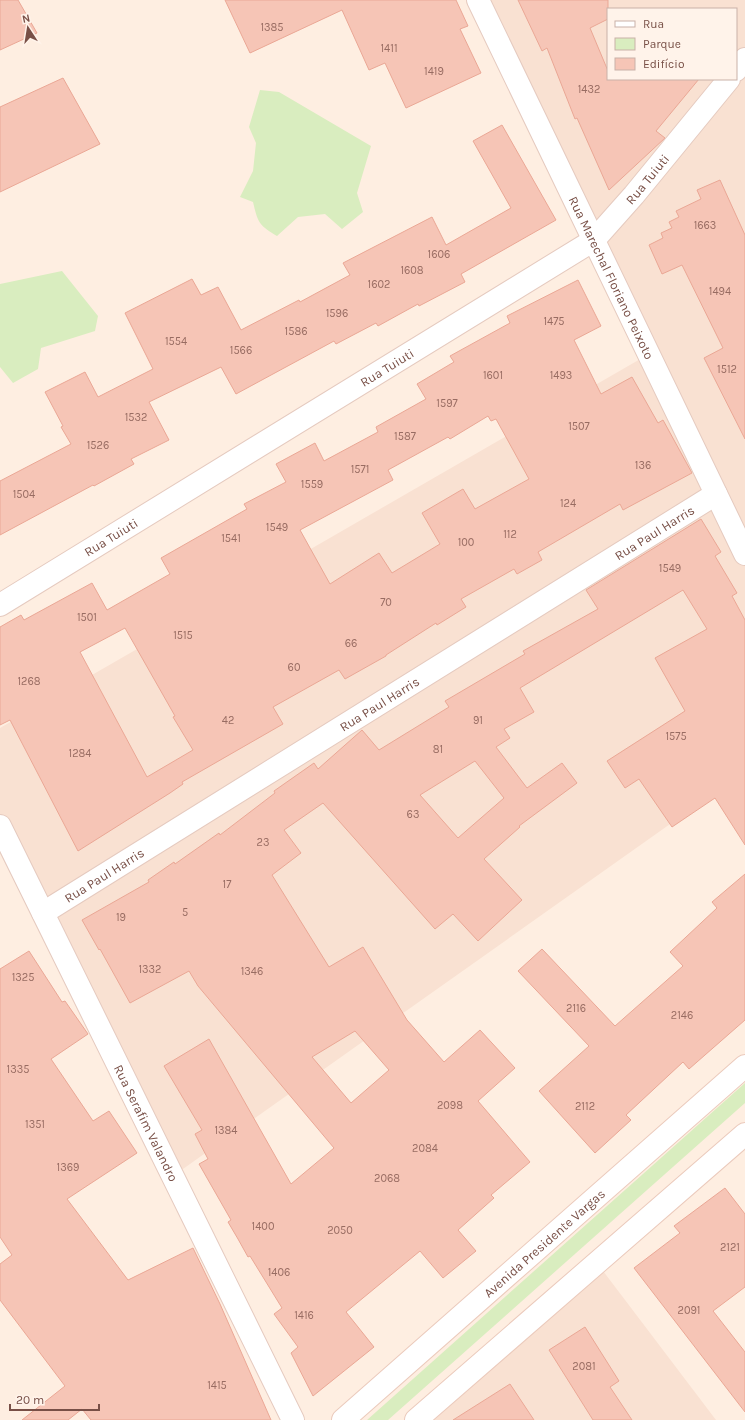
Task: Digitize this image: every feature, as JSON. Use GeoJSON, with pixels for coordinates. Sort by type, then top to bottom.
{"type":"FeatureCollection","features":[{"type":"Feature","properties":{"kind":"street","name":"Rua Marechal Floriano Peixoto"},"geometry":{"type":"LineString","coordinates":[[478,0],[745,554]]}},
{"type":"Feature","properties":{"kind":"street"},"geometry":{"type":"LineString","coordinates":[[737,69],[745,60]]}},
{"type":"Feature","properties":{"kind":"street","name":"Rua Tuiuti"},"geometry":{"type":"LineString","coordinates":[[0,605],[594,240],[634,195],[728,80]]}},
{"type":"Feature","properties":{"kind":"street","name":"Rua Paul Harris"},"geometry":{"type":"LineString","coordinates":[[43,913],[716,494]]}},
{"type":"Feature","properties":{"kind":"street","name":"Rua Serafim Valandro"},"geometry":{"type":"LineString","coordinates":[[0,826],[293,1420]]}},
{"type":"Feature","properties":{"kind":"street","name":"Avenida Presidente Vargas"},"geometry":{"type":"LineString","coordinates":[[343,1420],[745,1066]]}},
{"type":"Feature","properties":{"kind":"street"},"geometry":{"type":"LineString","coordinates":[[416,1420],[745,1134]]}},
{"type":"Feature","properties":{"kind":"shaded area"},"geometry":{"type":"Polygon","coordinates":[[[478,0],[745,0],[745,771],[173,1176],[0,826],[0,728],[649,354],[478,0]]]}},
{"type":"Feature","properties":{"kind":"shaded area"},"geometry":{"type":"Polygon","coordinates":[[[597,1263],[716,1420],[416,1420],[597,1263]]]}},
{"type":"Feature","properties":{"kind":"green space"},"geometry":{"type":"Polygon","coordinates":[[[260,90],[279,92],[371,146],[357,193],[363,212],[342,229],[325,214],[298,217],[277,236],[260,223],[256,215],[253,202],[240,197],[253,171],[256,143],[249,127],[260,90]]]}},
{"type":"Feature","properties":{"kind":"green space"},"geometry":{"type":"Polygon","coordinates":[[[62,271],[98,316],[95,331],[41,348],[38,369],[13,383],[0,367],[0,284],[62,271]]]}},
{"type":"Feature","properties":{"kind":"green space"},"geometry":{"type":"Polygon","coordinates":[[[745,1083],[745,1103],[388,1420],[367,1420],[745,1083]]]}},
{"type":"Feature","properties":{"kind":"building"},"geometry":{"type":"Polygon","coordinates":[[[0,0],[18,0],[37,33],[0,50],[0,0]]]}},
{"type":"Feature","properties":{"kind":"building"},"geometry":{"type":"Polygon","coordinates":[[[225,0],[456,0],[468,26],[460,29],[481,73],[406,108],[385,63],[369,70],[342,10],[250,53],[225,0]]]}},
{"type":"Feature","properties":{"kind":"building"},"geometry":{"type":"Polygon","coordinates":[[[518,0],[608,0],[607,20],[590,28],[607,69],[607,80],[698,80],[656,131],[665,138],[609,190],[577,118],[575,119],[547,48],[542,51],[518,0]]]}},
{"type":"Feature","properties":{"kind":"building"},"geometry":{"type":"Polygon","coordinates":[[[63,78],[100,144],[0,192],[0,107],[63,78]]]}},
{"type":"Feature","properties":{"kind":"building"},"geometry":{"type":"Polygon","coordinates":[[[502,125],[556,220],[461,274],[465,282],[419,306],[418,304],[378,326],[376,323],[336,344],[334,341],[236,394],[221,367],[149,402],[169,440],[131,459],[134,464],[0,535],[0,481],[71,444],[61,427],[63,426],[45,392],[85,372],[98,397],[153,369],[125,313],[192,279],[201,295],[218,287],[241,330],[299,300],[300,302],[350,275],[343,263],[432,217],[446,245],[511,208],[473,141],[502,125]]]}},
{"type":"Feature","properties":{"kind":"building"},"geometry":{"type":"Polygon","coordinates":[[[720,180],[745,235],[745,439],[704,358],[723,348],[682,265],[662,274],[649,245],[663,238],[661,233],[672,228],[669,222],[679,217],[676,211],[701,199],[697,190],[720,180]]]}},
{"type":"Feature","properties":{"kind":"building"},"geometry":{"type":"Polygon","coordinates":[[[578,280],[601,326],[574,340],[601,394],[632,377],[658,423],[663,420],[692,473],[623,510],[620,504],[538,552],[542,560],[517,574],[514,569],[461,599],[466,607],[437,625],[436,623],[386,656],[345,679],[339,670],[273,707],[283,724],[182,782],[183,784],[170,793],[78,851],[10,720],[0,725],[0,627],[21,615],[24,620],[92,583],[107,610],[170,574],[161,558],[247,509],[244,504],[286,482],[276,464],[315,443],[324,461],[378,432],[376,427],[426,399],[417,384],[454,362],[450,356],[510,323],[507,316],[578,280]],[[488,416],[450,439],[448,437],[388,470],[393,480],[300,530],[330,584],[379,553],[392,573],[440,544],[422,513],[463,489],[475,509],[529,479],[496,419],[491,421],[488,416]],[[125,628],[80,652],[147,777],[193,750],[173,717],[175,716],[125,628]]]}},
{"type":"Feature","properties":{"kind":"building"},"geometry":{"type":"Polygon","coordinates":[[[701,519],[721,552],[715,556],[737,593],[732,596],[745,620],[745,845],[715,798],[672,827],[639,779],[625,788],[607,761],[685,711],[655,658],[707,629],[683,590],[520,688],[534,712],[504,729],[510,738],[496,747],[527,788],[562,763],[577,783],[519,826],[520,827],[484,859],[522,900],[478,941],[453,914],[435,929],[323,803],[284,830],[301,853],[272,875],[329,967],[363,947],[407,1020],[444,1062],[480,1030],[515,1068],[478,1101],[530,1162],[491,1195],[494,1198],[458,1230],[476,1251],[443,1278],[420,1251],[346,1312],[374,1347],[313,1396],[291,1353],[298,1347],[274,1314],[282,1308],[250,1256],[248,1257],[228,1222],[231,1220],[199,1164],[208,1159],[195,1134],[202,1130],[164,1066],[209,1039],[291,1184],[334,1148],[198,986],[189,971],[130,1003],[82,920],[149,882],[148,880],[174,862],[175,864],[219,833],[220,835],[275,793],[274,791],[314,763],[318,769],[362,730],[379,750],[449,707],[445,701],[525,654],[523,651],[598,609],[586,590],[701,519]],[[475,761],[420,795],[458,838],[504,798],[475,761]],[[355,1031],[312,1057],[351,1103],[389,1070],[355,1031]]]}},
{"type":"Feature","properties":{"kind":"building"},"geometry":{"type":"Polygon","coordinates":[[[745,874],[745,1020],[689,1069],[683,1062],[626,1115],[631,1120],[595,1153],[539,1091],[589,1046],[518,971],[542,949],[615,1026],[683,966],[670,952],[717,908],[712,902],[745,874]]]}},
{"type":"Feature","properties":{"kind":"building"},"geometry":{"type":"Polygon","coordinates":[[[29,951],[62,1002],[65,1001],[88,1034],[51,1059],[93,1121],[109,1111],[137,1153],[67,1199],[128,1280],[193,1248],[220,1304],[271,1420],[91,1420],[82,1409],[68,1420],[22,1420],[65,1386],[0,1300],[0,1264],[12,1255],[0,1237],[0,969],[29,951]]]}},
{"type":"Feature","properties":{"kind":"building"},"geometry":{"type":"Polygon","coordinates":[[[725,1188],[745,1214],[745,1287],[713,1311],[745,1352],[745,1412],[634,1268],[680,1233],[674,1226],[725,1188]]]}},
{"type":"Feature","properties":{"kind":"building"},"geometry":{"type":"Polygon","coordinates":[[[585,1327],[619,1381],[610,1387],[632,1420],[593,1420],[549,1350],[585,1327]]]}},
{"type":"Feature","properties":{"kind":"building"},"geometry":{"type":"Polygon","coordinates":[[[510,1384],[534,1420],[453,1420],[510,1384]]]}}]}
